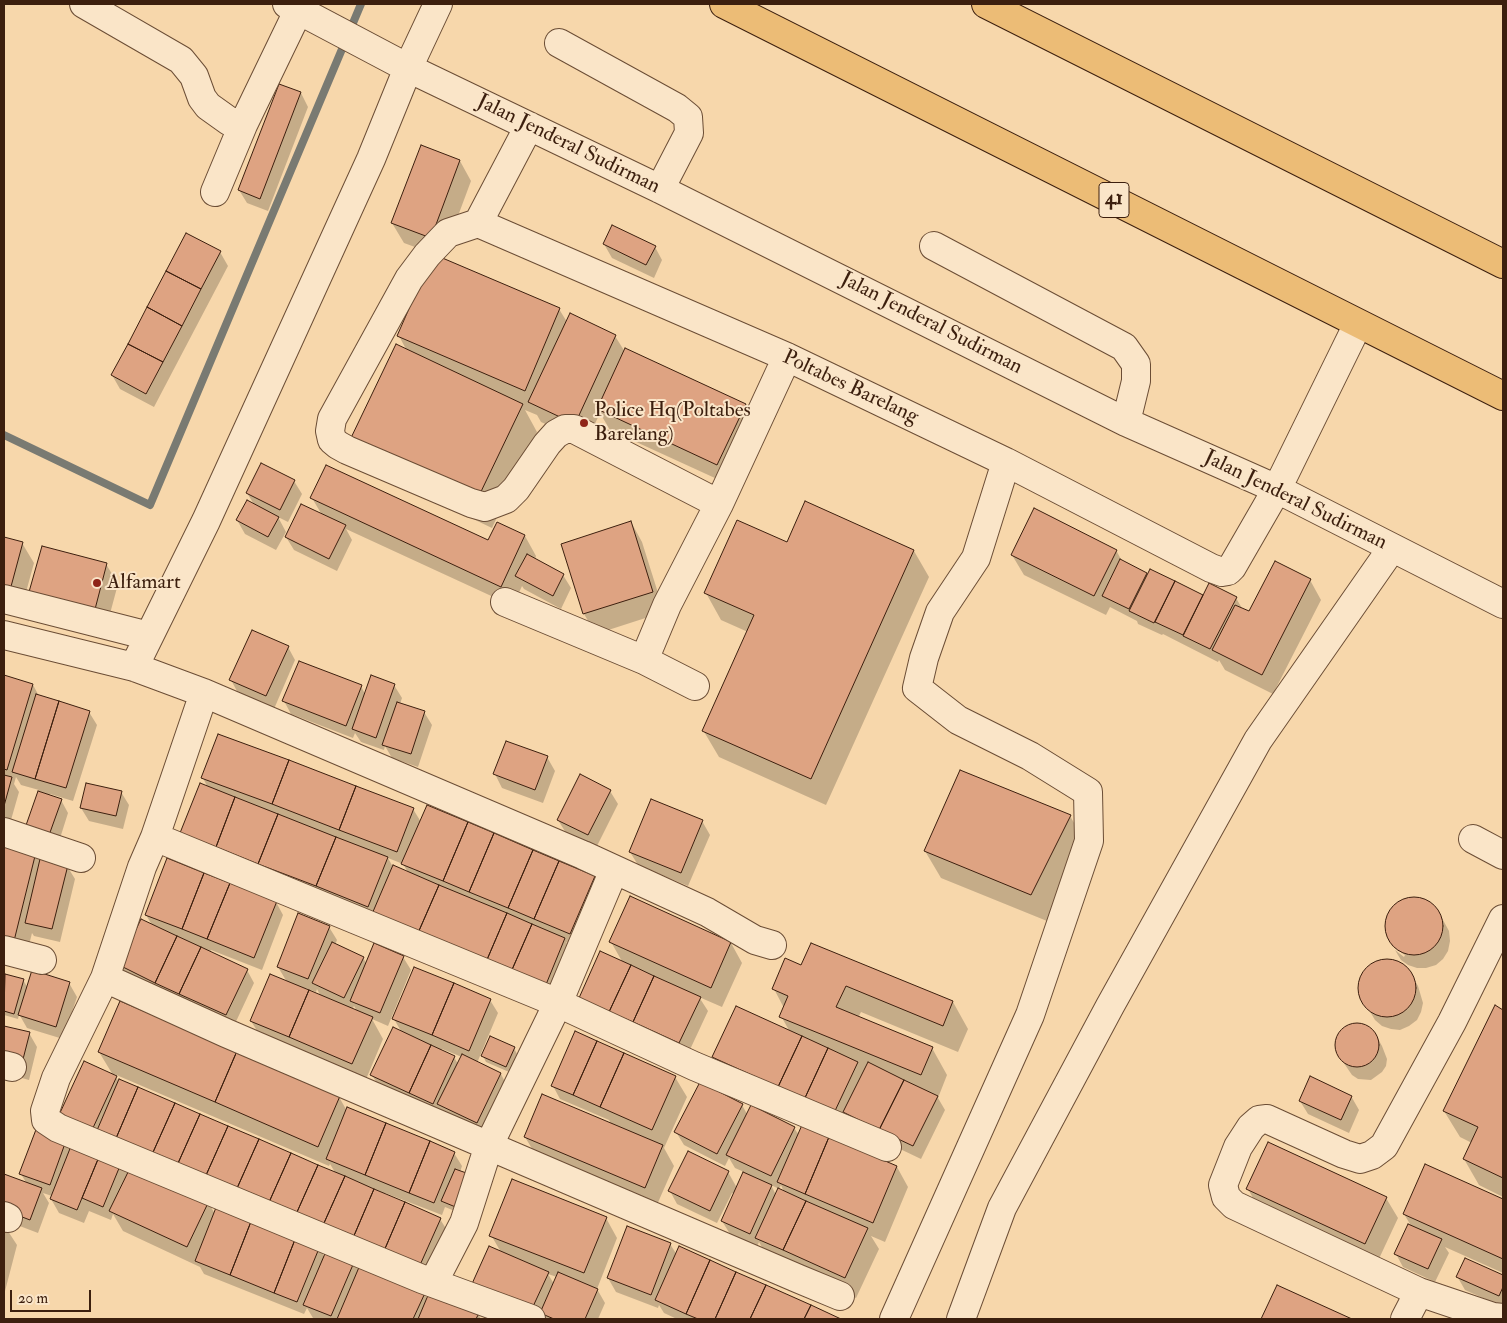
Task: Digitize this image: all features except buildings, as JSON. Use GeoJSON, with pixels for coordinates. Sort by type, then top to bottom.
{"type":"FeatureCollection","features":[{"type":"Feature","properties":{"kind":"highway","name":"41"},"geometry":{"type":"LineString","coordinates":[[724,4],[1503,396]]}},
{"type":"Feature","properties":{"kind":"highway"},"geometry":{"type":"LineString","coordinates":[[986,4],[1503,264]]}},
{"type":"Feature","properties":{"kind":"street"},"geometry":{"type":"LineString","coordinates":[[84,4],[181,60],[194,76],[202,98],[208,106],[229,121],[243,125]]}},
{"type":"Feature","properties":{"kind":"street"},"geometry":{"type":"LineString","coordinates":[[134,667],[206,521],[438,4]]}},
{"type":"Feature","properties":{"kind":"street"},"geometry":{"type":"LineString","coordinates":[[215,192],[293,7]]}},
{"type":"Feature","properties":{"kind":"street","name":"Jalan Jenderal Sudirman"},"geometry":{"type":"LineString","coordinates":[[293,7],[408,68],[660,189],[1126,422],[1277,489],[1503,604]]}},
{"type":"Feature","properties":{"kind":"street"},"geometry":{"type":"LineString","coordinates":[[559,42],[677,108],[688,117],[689,133],[660,189]]}},
{"type":"Feature","properties":{"kind":"street"},"geometry":{"type":"LineString","coordinates":[[529,126],[478,224],[448,233],[427,256],[410,279],[332,419],[330,431],[332,440],[347,450],[471,503],[485,507],[506,499],[516,490],[551,439],[565,429],[574,429],[719,504]]}},
{"type":"Feature","properties":{"kind":"street","name":"Poltabes Barelang"},"geometry":{"type":"LineString","coordinates":[[478,224],[787,357],[1006,462],[1216,571],[1228,571],[1232,567],[1277,489]]}},
{"type":"Feature","properties":{"kind":"street"},"geometry":{"type":"LineString","coordinates":[[934,246],[1124,347],[1136,364],[1136,381],[1126,422]]}},
{"type":"Feature","properties":{"kind":"street"},"geometry":{"type":"LineString","coordinates":[[1277,489],[1358,324]]}},
{"type":"Feature","properties":{"kind":"street"},"geometry":{"type":"LineString","coordinates":[[644,660],[667,605],[719,504],[787,357]]}},
{"type":"Feature","properties":{"kind":"street"},"geometry":{"type":"LineString","coordinates":[[894,1319],[1030,1016],[1089,842],[1088,792],[1030,756],[958,720],[917,688],[924,658],[940,612],[976,558],[1006,462]]}},
{"type":"Feature","properties":{"kind":"street"},"geometry":{"type":"LineString","coordinates":[[961,1319],[1002,1208],[1110,1006],[1253,749],[1392,548]]}},
{"type":"Feature","properties":{"kind":"street"},"geometry":{"type":"LineString","coordinates":[[4,599],[149,636]]}},
{"type":"Feature","properties":{"kind":"street"},"geometry":{"type":"LineString","coordinates":[[505,602],[644,660],[695,686]]}},
{"type":"Feature","properties":{"kind":"street"},"geometry":{"type":"LineString","coordinates":[[4,635],[134,667],[204,693],[614,870],[707,912],[755,940],[772,945]]}},
{"type":"Feature","properties":{"kind":"street"},"geometry":{"type":"LineString","coordinates":[[204,693],[105,978],[56,1078],[45,1111],[46,1120],[58,1128],[433,1283],[531,1319]]}},
{"type":"Feature","properties":{"kind":"street"},"geometry":{"type":"LineString","coordinates":[[4,832],[81,858]]}},
{"type":"Feature","properties":{"kind":"street"},"geometry":{"type":"LineString","coordinates":[[155,837],[558,1004],[694,1066],[887,1147]]}},
{"type":"Feature","properties":{"kind":"street"},"geometry":{"type":"LineString","coordinates":[[1473,839],[1503,855]]}},
{"type":"Feature","properties":{"kind":"street"},"geometry":{"type":"LineString","coordinates":[[433,1283],[464,1223],[489,1145],[558,1004],[614,870]]}},
{"type":"Feature","properties":{"kind":"street"},"geometry":{"type":"LineString","coordinates":[[1503,919],[1452,1022],[1384,1146],[1372,1155],[1360,1158],[1344,1154],[1266,1119],[1259,1120],[1251,1127],[1238,1147],[1223,1186],[1226,1197],[1234,1205],[1419,1292],[1493,1317],[1503,1318]]}},
{"type":"Feature","properties":{"kind":"street"},"geometry":{"type":"LineString","coordinates":[[4,950],[42,960]]}},
{"type":"Feature","properties":{"kind":"street"},"geometry":{"type":"LineString","coordinates":[[105,978],[226,1033],[840,1296]]}},
{"type":"Feature","properties":{"kind":"street"},"geometry":{"type":"LineString","coordinates":[[1405,1319],[1419,1292]]}},
{"type":"Feature","properties":{"kind":"waterway"},"geometry":{"type":"LineString","coordinates":[[4,435],[150,505],[361,4]]}},
{"type":"Feature","properties":{"kind":"place","name":"Police Hq(Poltabes Barelang)"},"geometry":{"type":"Point","coordinates":[584,423]}},
{"type":"Feature","properties":{"kind":"place","name":"Alfamart"},"geometry":{"type":"Point","coordinates":[97,583]}}]}
